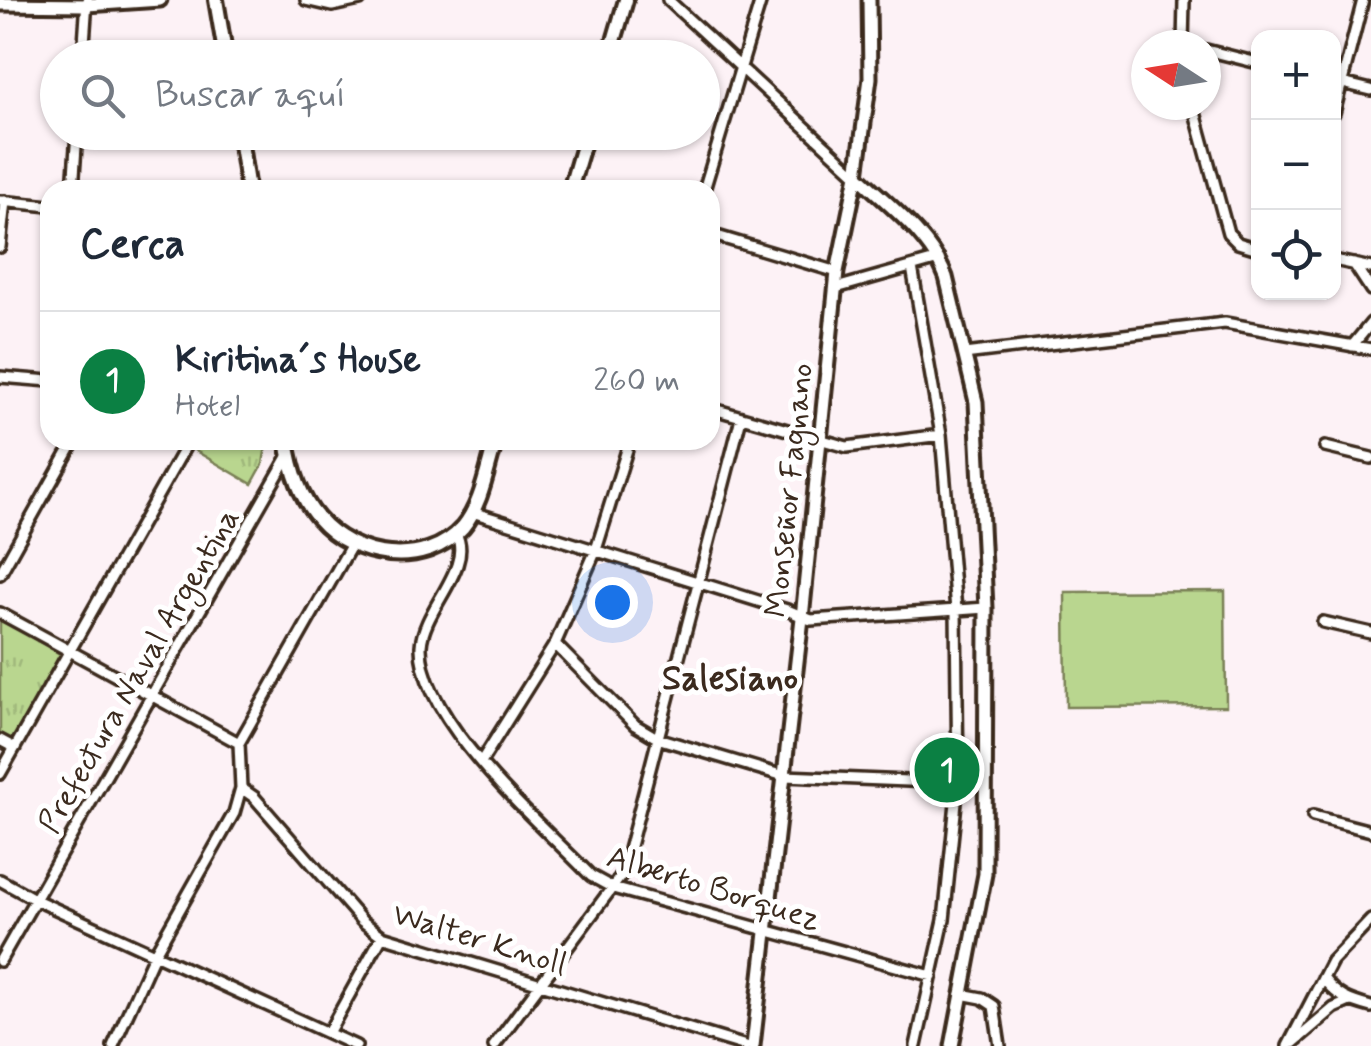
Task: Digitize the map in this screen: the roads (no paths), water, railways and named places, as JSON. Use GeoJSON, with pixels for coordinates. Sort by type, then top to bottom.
{"type":"FeatureCollection","features":[{"type":"Feature","properties":{"kind":"main road"},"geometry":{"type":"LineString","coordinates":[[216,0],[223,40]]}},
{"type":"Feature","properties":{"kind":"main road"},"geometry":{"type":"LineString","coordinates":[[614,40],[626,0]]}},
{"type":"Feature","properties":{"kind":"main road"},"geometry":{"type":"LineString","coordinates":[[241,150],[246,180]]}},
{"type":"Feature","properties":{"kind":"main road"},"geometry":{"type":"LineString","coordinates":[[573,180],[582,150]]}},
{"type":"Feature","properties":{"kind":"main road"},"geometry":{"type":"LineString","coordinates":[[289,450],[296,480],[326,527],[352,544],[378,553],[410,554],[434,548],[456,534],[472,512],[493,450]]}},
{"type":"Feature","properties":{"kind":"street"},"geometry":{"type":"LineString","coordinates":[[0,4],[160,0]]}},
{"type":"Feature","properties":{"kind":"street"},"geometry":{"type":"LineString","coordinates":[[306,0],[332,6],[360,0]]}},
{"type":"Feature","properties":{"kind":"street"},"geometry":{"type":"LineString","coordinates":[[668,0],[713,40]]}},
{"type":"Feature","properties":{"kind":"street"},"geometry":{"type":"LineString","coordinates":[[720,136],[761,0]]}},
{"type":"Feature","properties":{"kind":"street","name":"Monseñor Fagnano"},"geometry":{"type":"LineString","coordinates":[[749,1046],[767,932],[837,272],[857,175],[870,78],[869,0]]}},
{"type":"Feature","properties":{"kind":"street"},"geometry":{"type":"LineString","coordinates":[[1183,30],[1184,0]]}},
{"type":"Feature","properties":{"kind":"street"},"geometry":{"type":"LineString","coordinates":[[1341,72],[1363,0]]}},
{"type":"Feature","properties":{"kind":"street"},"geometry":{"type":"LineString","coordinates":[[84,40],[87,2]]}},
{"type":"Feature","properties":{"kind":"street"},"geometry":{"type":"LineString","coordinates":[[720,46],[929,244],[939,259],[976,402],[986,608],[987,835],[985,874],[952,1046]]}},
{"type":"Feature","properties":{"kind":"street"},"geometry":{"type":"LineString","coordinates":[[1221,54],[1251,61]]}},
{"type":"Feature","properties":{"kind":"street"},"geometry":{"type":"LineString","coordinates":[[1341,83],[1371,90]]}},
{"type":"Feature","properties":{"kind":"street"},"geometry":{"type":"LineString","coordinates":[[1198,120],[1228,233],[1238,243],[1251,247]]}},
{"type":"Feature","properties":{"kind":"street"},"geometry":{"type":"LineString","coordinates":[[74,180],[76,150]]}},
{"type":"Feature","properties":{"kind":"street"},"geometry":{"type":"LineString","coordinates":[[707,180],[716,150]]}},
{"type":"Feature","properties":{"kind":"street"},"geometry":{"type":"LineString","coordinates":[[0,247],[2,201],[40,205]]}},
{"type":"Feature","properties":{"kind":"street"},"geometry":{"type":"LineString","coordinates":[[720,237],[837,272]]}},
{"type":"Feature","properties":{"kind":"street"},"geometry":{"type":"LineString","coordinates":[[836,288],[939,259]]}},
{"type":"Feature","properties":{"kind":"street"},"geometry":{"type":"LineString","coordinates":[[1341,261],[1371,268]]}},
{"type":"Feature","properties":{"kind":"street"},"geometry":{"type":"LineString","coordinates":[[1354,264],[1371,290]]}},
{"type":"Feature","properties":{"kind":"street"},"geometry":{"type":"LineString","coordinates":[[912,267],[941,434],[956,610],[958,782],[950,872],[916,1046]]}},
{"type":"Feature","properties":{"kind":"street"},"geometry":{"type":"LineString","coordinates":[[964,354],[1225,323],[1371,349]]}},
{"type":"Feature","properties":{"kind":"street"},"geometry":{"type":"LineString","coordinates":[[1352,346],[1371,323]]}},
{"type":"Feature","properties":{"kind":"street"},"geometry":{"type":"LineString","coordinates":[[0,377],[40,381]]}},
{"type":"Feature","properties":{"kind":"street"},"geometry":{"type":"LineString","coordinates":[[720,411],[847,447],[941,434]]}},
{"type":"Feature","properties":{"kind":"street"},"geometry":{"type":"LineString","coordinates":[[494,1046],[622,873],[741,418]]}},
{"type":"Feature","properties":{"kind":"street"},"geometry":{"type":"LineString","coordinates":[[1324,447],[1371,458]]}},
{"type":"Feature","properties":{"kind":"street"},"geometry":{"type":"LineString","coordinates":[[0,574],[68,450]]}},
{"type":"Feature","properties":{"kind":"street"},"geometry":{"type":"LineString","coordinates":[[0,774],[183,450]]}},
{"type":"Feature","properties":{"kind":"street","name":"Prefectura Naval Argentina"},"geometry":{"type":"LineString","coordinates":[[0,960],[153,696],[286,450]]}},
{"type":"Feature","properties":{"kind":"street"},"geometry":{"type":"LineString","coordinates":[[481,762],[555,644],[596,550],[627,450]]}},
{"type":"Feature","properties":{"kind":"street"},"geometry":{"type":"LineString","coordinates":[[472,512],[788,610],[802,618],[986,608]]}},
{"type":"Feature","properties":{"kind":"street","name":"Alberto Borquez"},"geometry":{"type":"LineString","coordinates":[[456,534],[461,556],[423,630],[422,659],[442,714],[481,762],[591,876],[612,888],[932,976]]}},
{"type":"Feature","properties":{"kind":"street"},"geometry":{"type":"LineString","coordinates":[[113,1046],[155,953],[234,813],[241,788],[240,742],[352,544]]}},
{"type":"Feature","properties":{"kind":"street"},"geometry":{"type":"LineString","coordinates":[[0,613],[240,742]]}},
{"type":"Feature","properties":{"kind":"street"},"geometry":{"type":"LineString","coordinates":[[1323,622],[1371,634]]}},
{"type":"Feature","properties":{"kind":"street"},"geometry":{"type":"LineString","coordinates":[[555,644],[635,725],[657,738],[784,776],[958,782]]}},
{"type":"Feature","properties":{"kind":"street"},"geometry":{"type":"LineString","coordinates":[[0,740],[15,748]]}},
{"type":"Feature","properties":{"kind":"street","name":"Walter Knoll"},"geometry":{"type":"LineString","coordinates":[[241,788],[254,796],[362,921],[382,936],[749,1046]]}},
{"type":"Feature","properties":{"kind":"street"},"geometry":{"type":"LineString","coordinates":[[1312,816],[1371,831]]}},
{"type":"Feature","properties":{"kind":"street"},"geometry":{"type":"LineString","coordinates":[[0,880],[356,1046]]}},
{"type":"Feature","properties":{"kind":"street"},"geometry":{"type":"LineString","coordinates":[[1289,1046],[1341,950],[1371,920]]}},
{"type":"Feature","properties":{"kind":"street"},"geometry":{"type":"LineString","coordinates":[[328,1033],[382,936]]}},
{"type":"Feature","properties":{"kind":"street"},"geometry":{"type":"LineString","coordinates":[[1324,978],[1334,993],[1371,1006]]}},
{"type":"Feature","properties":{"kind":"street"},"geometry":{"type":"LineString","coordinates":[[962,994],[982,998],[994,1006],[1000,1046]]}},
{"type":"Feature","properties":{"kind":"street"},"geometry":{"type":"LineString","coordinates":[[1289,1046],[1334,1008],[1350,1001]]}},
{"type":"Feature","properties":{"kind":"place","name":"Kiritina´s House"},"geometry":{"type":"Point","coordinates":[947,770]}},
{"type":"Feature","properties":{"kind":"district","name":"Salesiano"},"geometry":{"type":"Point","coordinates":[730,677]}}]}
